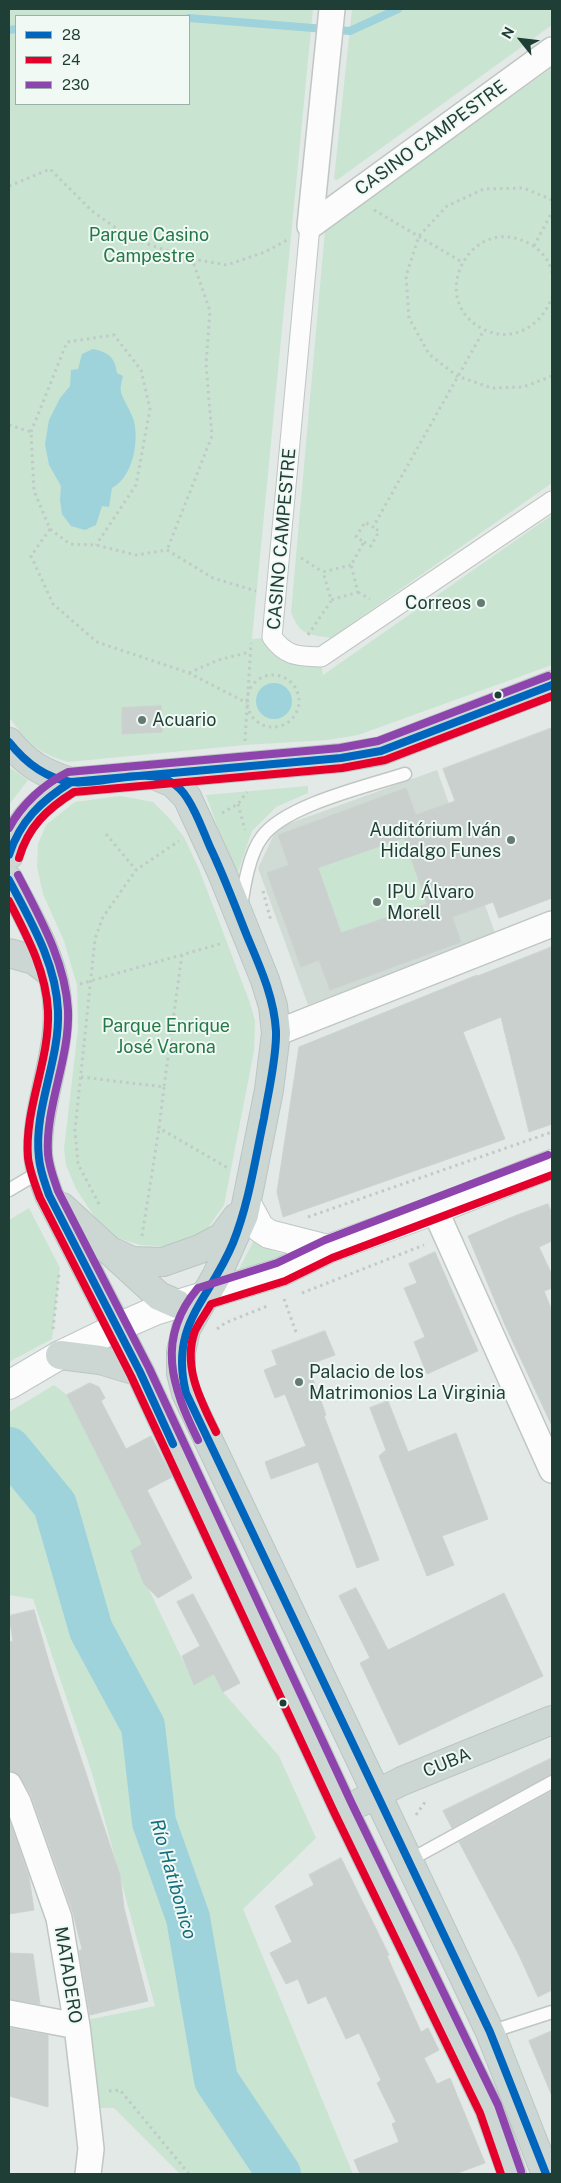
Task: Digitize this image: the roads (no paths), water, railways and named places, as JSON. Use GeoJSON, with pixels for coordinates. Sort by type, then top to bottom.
{"type":"FeatureCollection","features":[{"type":"Feature","properties":{"kind":"main road"},"geometry":{"type":"LineString","coordinates":[[9,742],[23,759],[49,775],[71,782],[341,758],[381,750],[552,685]]}},
{"type":"Feature","properties":{"kind":"main road"},"geometry":{"type":"LineString","coordinates":[[154,775],[174,783],[187,797],[191,833],[244,926],[274,1006],[276,1033],[269,1090],[247,1204],[232,1245],[186,1329],[181,1352],[181,1373],[186,1392],[490,2032],[546,2160]]}},
{"type":"Feature","properties":{"kind":"main road"},"geometry":{"type":"LineString","coordinates":[[9,855],[12,844],[28,814],[49,795],[71,782]]}},
{"type":"Feature","properties":{"kind":"main road"},"geometry":{"type":"LineString","coordinates":[[9,880],[40,940],[54,982],[58,1024],[39,1134],[38,1152],[45,1183],[116,1328],[140,1372],[343,1808],[489,2109],[511,2171]]}},
{"type":"Feature","properties":{"kind":"main road"},"geometry":{"type":"LineString","coordinates":[[9,954],[34,960],[54,982]]}},
{"type":"Feature","properties":{"kind":"main road"},"geometry":{"type":"LineString","coordinates":[[9,1385],[116,1328],[178,1304],[281,1272],[328,1249],[552,1164]]}},
{"type":"Feature","properties":{"kind":"main road"},"geometry":{"type":"LineString","coordinates":[[45,1183],[106,1249],[159,1296],[178,1304]]}},
{"type":"Feature","properties":{"kind":"main road"},"geometry":{"type":"LineString","coordinates":[[106,1249],[132,1261],[163,1262],[200,1249],[222,1237],[247,1204]]}},
{"type":"Feature","properties":{"kind":"main road"},"geometry":{"type":"LineString","coordinates":[[247,1204],[260,1228],[269,1234],[328,1249]]}},
{"type":"Feature","properties":{"kind":"main road"},"geometry":{"type":"LineString","coordinates":[[53,1360],[100,1360],[140,1372]]}},
{"type":"Feature","properties":{"kind":"main road","name":"CUBA"},"geometry":{"type":"LineString","coordinates":[[343,1808],[552,1720]]}},
{"type":"Feature","properties":{"kind":"main road"},"geometry":{"type":"LineString","coordinates":[[394,1831],[399,1804],[418,1775]]}},
{"type":"Feature","properties":{"kind":"street","name":"CASINO CAMPESTRE"},"geometry":{"type":"LineString","coordinates":[[332,9],[272,637],[279,647],[290,654],[322,657],[552,501]]}},
{"type":"Feature","properties":{"kind":"street","name":"CASINO CAMPESTRE"},"geometry":{"type":"LineString","coordinates":[[310,226],[552,50]]}},
{"type":"Feature","properties":{"kind":"street"},"geometry":{"type":"LineString","coordinates":[[276,1033],[552,924]]}},
{"type":"Feature","properties":{"kind":"street"},"geometry":{"type":"LineString","coordinates":[[435,1210],[552,1470]]}},
{"type":"Feature","properties":{"kind":"street","name":"MATADERO"},"geometry":{"type":"LineString","coordinates":[[9,1785],[18,1802],[59,1918],[77,2026],[85,2094],[91,2150],[88,2174]]}},
{"type":"Feature","properties":{"kind":"street"},"geometry":{"type":"LineString","coordinates":[[9,2013],[77,2026]]}},
{"type":"Feature","properties":{"kind":"street"},"geometry":{"type":"LineString","coordinates":[[511,2171],[546,2160]]}},
{"type":"Feature","properties":{"kind":"lane"},"geometry":{"type":"LineString","coordinates":[[244,926],[246,872],[262,837],[280,820],[340,795],[405,774]]}},
{"type":"Feature","properties":{"kind":"lane"},"geometry":{"type":"LineString","coordinates":[[9,1190],[45,1183]]}},
{"type":"Feature","properties":{"kind":"lane"},"geometry":{"type":"LineString","coordinates":[[408,1861],[552,1782]]}},
{"type":"Feature","properties":{"kind":"lane"},"geometry":{"type":"LineString","coordinates":[[490,2032],[552,2012]]}},
{"type":"Feature","properties":{"kind":"water"},"geometry":{"type":"Polygon","coordinates":[[[93,349],[110,356],[115,363],[117,373],[123,376],[121,392],[134,421],[136,439],[130,468],[119,483],[112,488],[109,507],[102,506],[96,525],[85,530],[71,526],[62,514],[61,486],[49,465],[45,444],[49,420],[60,398],[70,386],[71,370],[78,369],[82,354],[93,349]]]}},
{"type":"Feature","properties":{"kind":"water"},"geometry":{"type":"Polygon","coordinates":[[[274,683],[281,684],[287,688],[291,694],[291,708],[287,714],[281,718],[274,719],[267,718],[261,714],[257,708],[256,701],[257,694],[261,688],[267,684],[274,683]]]}},
{"type":"Feature","properties":{"kind":"waterway"},"geometry":{"type":"LineString","coordinates":[[190,18],[350,31],[398,9]]}},
{"type":"Feature","properties":{"kind":"waterway"},"geometry":{"type":"LineString","coordinates":[[9,30],[15,29]]}},
{"type":"Feature","properties":{"kind":"waterway","name":"Río Hatibonico"},"geometry":{"type":"LineString","coordinates":[[9,1449],[55,1505],[91,1630],[143,1726],[154,1822],[188,1918],[216,2080],[279,2174]]}},
{"type":"Feature","properties":{"kind":"place","name":"Correos"},"geometry":{"type":"Point","coordinates":[481,603]}},
{"type":"Feature","properties":{"kind":"place","name":"Acuario"},"geometry":{"type":"Point","coordinates":[142,720]}},
{"type":"Feature","properties":{"kind":"place","name":"Auditórium Iván Hidalgo Funes"},"geometry":{"type":"Point","coordinates":[511,840]}},
{"type":"Feature","properties":{"kind":"place","name":"IPU Álvaro Morell"},"geometry":{"type":"Point","coordinates":[377,902]}},
{"type":"Feature","properties":{"kind":"place","name":"Palacio de los Matrimonios La Virginia"},"geometry":{"type":"Point","coordinates":[299,1382]}},
{"type":"Feature","properties":{"kind":"park label","name":"Parque Casino Campestre"},"geometry":{"type":"Point","coordinates":[149,245]}},
{"type":"Feature","properties":{"kind":"park label","name":"Parque Enrique José Varona"},"geometry":{"type":"Point","coordinates":[166,1036]}}]}
